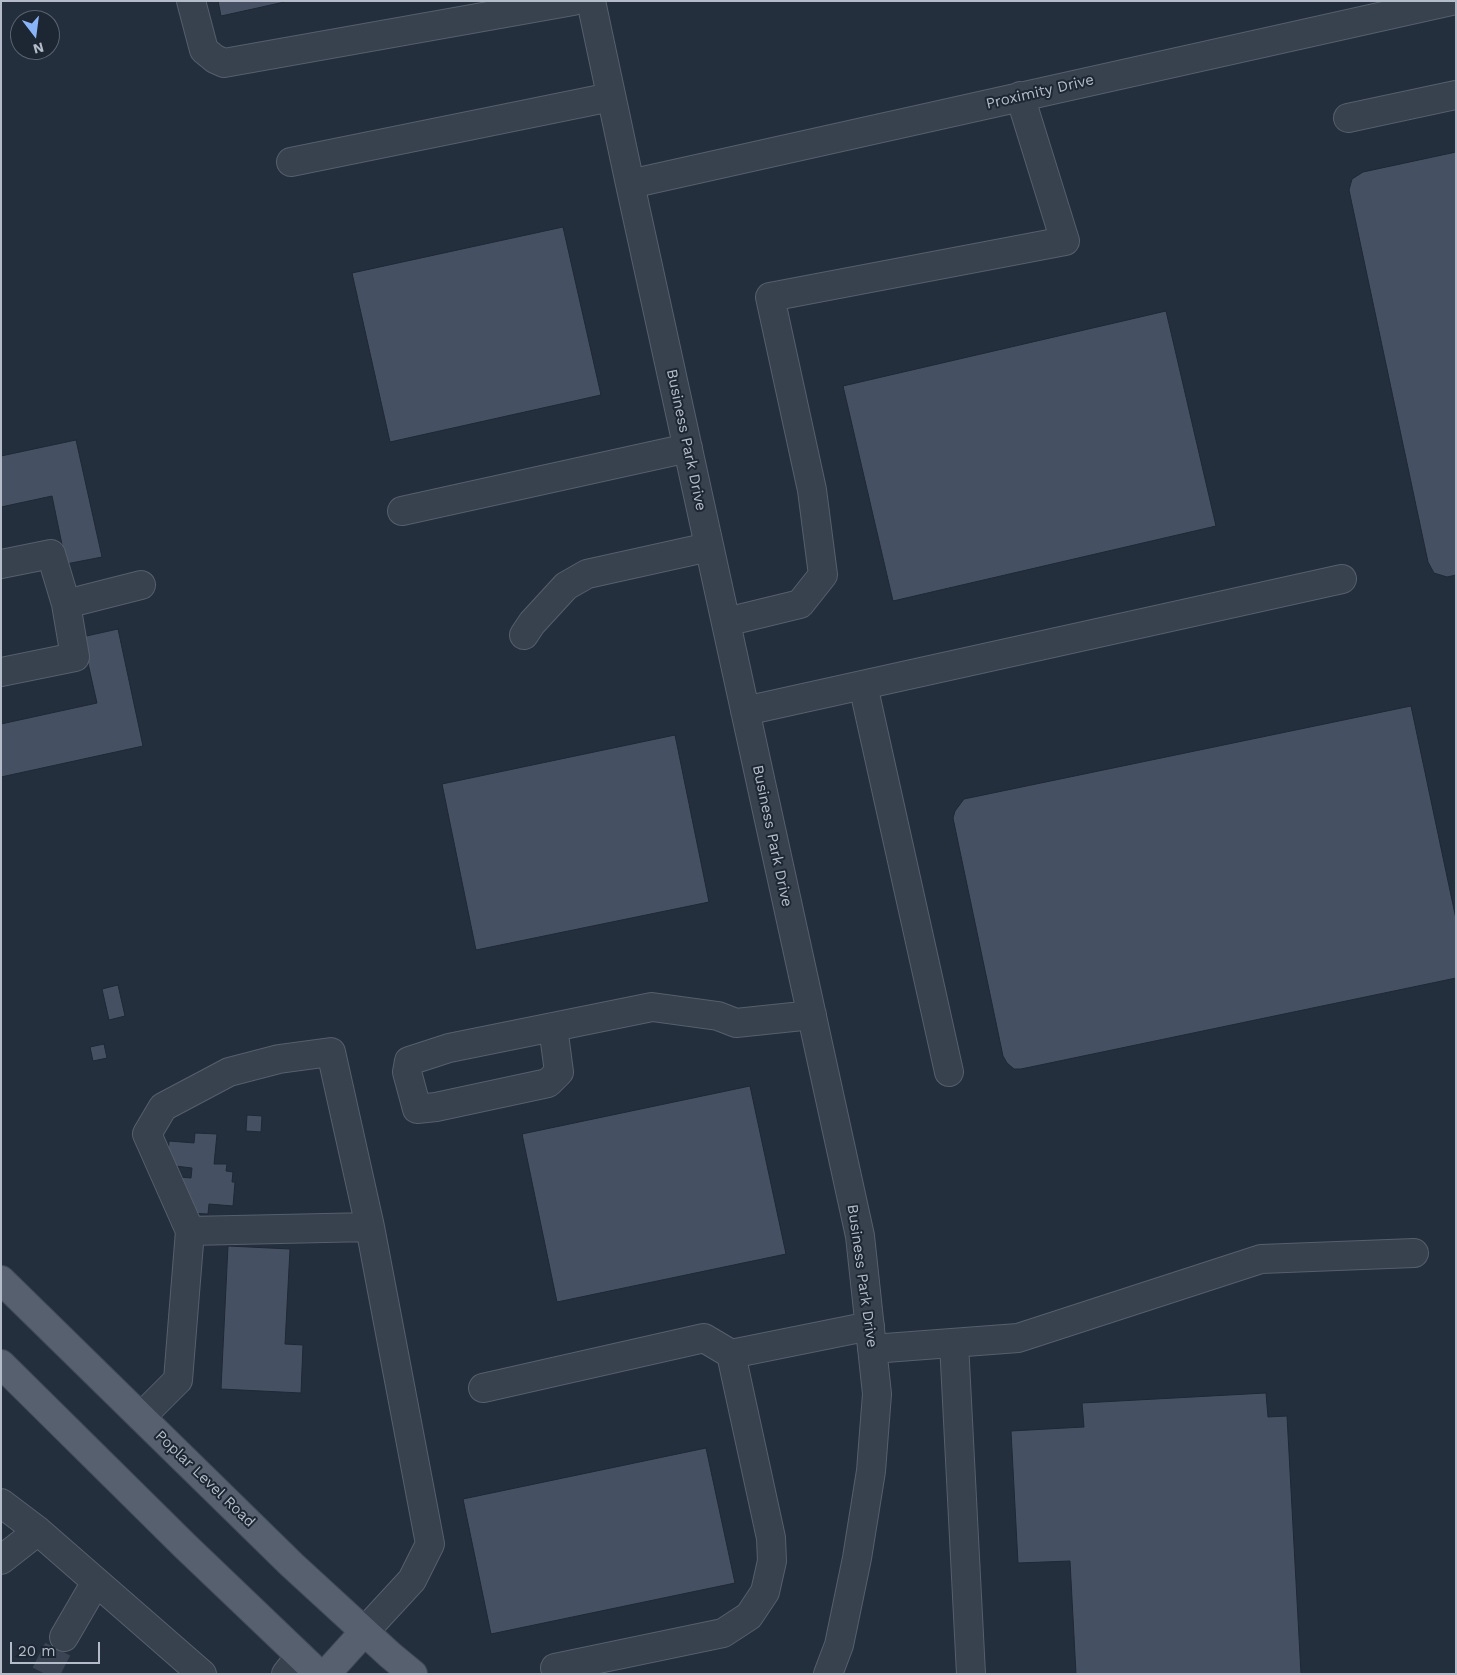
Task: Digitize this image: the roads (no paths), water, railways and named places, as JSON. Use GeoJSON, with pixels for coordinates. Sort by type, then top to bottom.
{"type":"FeatureCollection","features":[{"type":"Feature","properties":{"kind":"main road","name":"Poplar Level Road"},"geometry":{"type":"LineString","coordinates":[[1,1280],[292,1565],[390,1656],[413,1674]]}},
{"type":"Feature","properties":{"kind":"main road"},"geometry":{"type":"LineString","coordinates":[[1,1364],[185,1546],[302,1668]]}},
{"type":"Feature","properties":{"kind":"main road"},"geometry":{"type":"LineString","coordinates":[[326,1674],[364,1632]]}},
{"type":"Feature","properties":{"kind":"street"},"geometry":{"type":"LineString","coordinates":[[191,1],[204,50],[214,59],[224,62],[573,1]]}},
{"type":"Feature","properties":{"kind":"street","name":"Business Park Drive"},"geometry":{"type":"LineString","coordinates":[[591,1],[860,1236],[877,1394],[871,1471],[857,1558],[839,1645],[828,1674]]}},
{"type":"Feature","properties":{"kind":"street","name":"Proximity Drive"},"geometry":{"type":"LineString","coordinates":[[630,184],[1451,1]]}},
{"type":"Feature","properties":{"kind":"street"},"geometry":{"type":"LineString","coordinates":[[1348,118],[1456,94]]}},
{"type":"Feature","properties":{"kind":"street"},"geometry":{"type":"LineString","coordinates":[[726,622],[800,604],[823,575],[812,490],[770,297],[1064,241],[1020,96]]}},
{"type":"Feature","properties":{"kind":"street"},"geometry":{"type":"LineString","coordinates":[[291,162],[611,97]]}},
{"type":"Feature","properties":{"kind":"street"},"geometry":{"type":"LineString","coordinates":[[402,511],[688,448]]}},
{"type":"Feature","properties":{"kind":"street"},"geometry":{"type":"LineString","coordinates":[[524,636],[532,623],[566,586],[587,574],[709,547]]}},
{"type":"Feature","properties":{"kind":"street"},"geometry":{"type":"LineString","coordinates":[[1,564],[51,554],[66,604],[75,657],[1,672]]}},
{"type":"Feature","properties":{"kind":"street"},"geometry":{"type":"LineString","coordinates":[[745,711],[1342,579]]}},
{"type":"Feature","properties":{"kind":"street"},"geometry":{"type":"LineString","coordinates":[[66,604],[141,585]]}},
{"type":"Feature","properties":{"kind":"street"},"geometry":{"type":"LineString","coordinates":[[864,685],[948,1072]]}},
{"type":"Feature","properties":{"kind":"street"},"geometry":{"type":"LineString","coordinates":[[553,1027],[559,1072],[548,1083],[436,1107],[417,1109],[408,1072],[409,1061],[449,1048],[652,1007],[718,1016],[736,1023],[812,1014]]}},
{"type":"Feature","properties":{"kind":"street"},"geometry":{"type":"LineString","coordinates":[[141,1417],[178,1380],[190,1231],[146,1134],[163,1107],[229,1072],[279,1059],[331,1052],[370,1226],[430,1544],[412,1580],[364,1632]]}},
{"type":"Feature","properties":{"kind":"street"},"geometry":{"type":"LineString","coordinates":[[190,1231],[370,1226]]}},
{"type":"Feature","properties":{"kind":"street"},"geometry":{"type":"LineString","coordinates":[[483,1388],[704,1338],[731,1354],[871,1337],[954,1343],[1018,1338],[1261,1259],[1414,1253]]}},
{"type":"Feature","properties":{"kind":"street"},"geometry":{"type":"LineString","coordinates":[[954,1343],[971,1674]]}},
{"type":"Feature","properties":{"kind":"street"},"geometry":{"type":"LineString","coordinates":[[555,1668],[723,1633],[749,1616],[765,1592],[772,1561],[770,1538],[731,1354]]}},
{"type":"Feature","properties":{"kind":"street"},"geometry":{"type":"LineString","coordinates":[[1,1502],[38,1531],[202,1674]]}},
{"type":"Feature","properties":{"kind":"street"},"geometry":{"type":"LineString","coordinates":[[1,1560],[38,1531]]}},
{"type":"Feature","properties":{"kind":"street"},"geometry":{"type":"LineString","coordinates":[[64,1636],[96,1582]]}},
{"type":"Feature","properties":{"kind":"tunnel"},"geometry":{"type":"LineString","coordinates":[[45,1674],[64,1637]]}}]}
